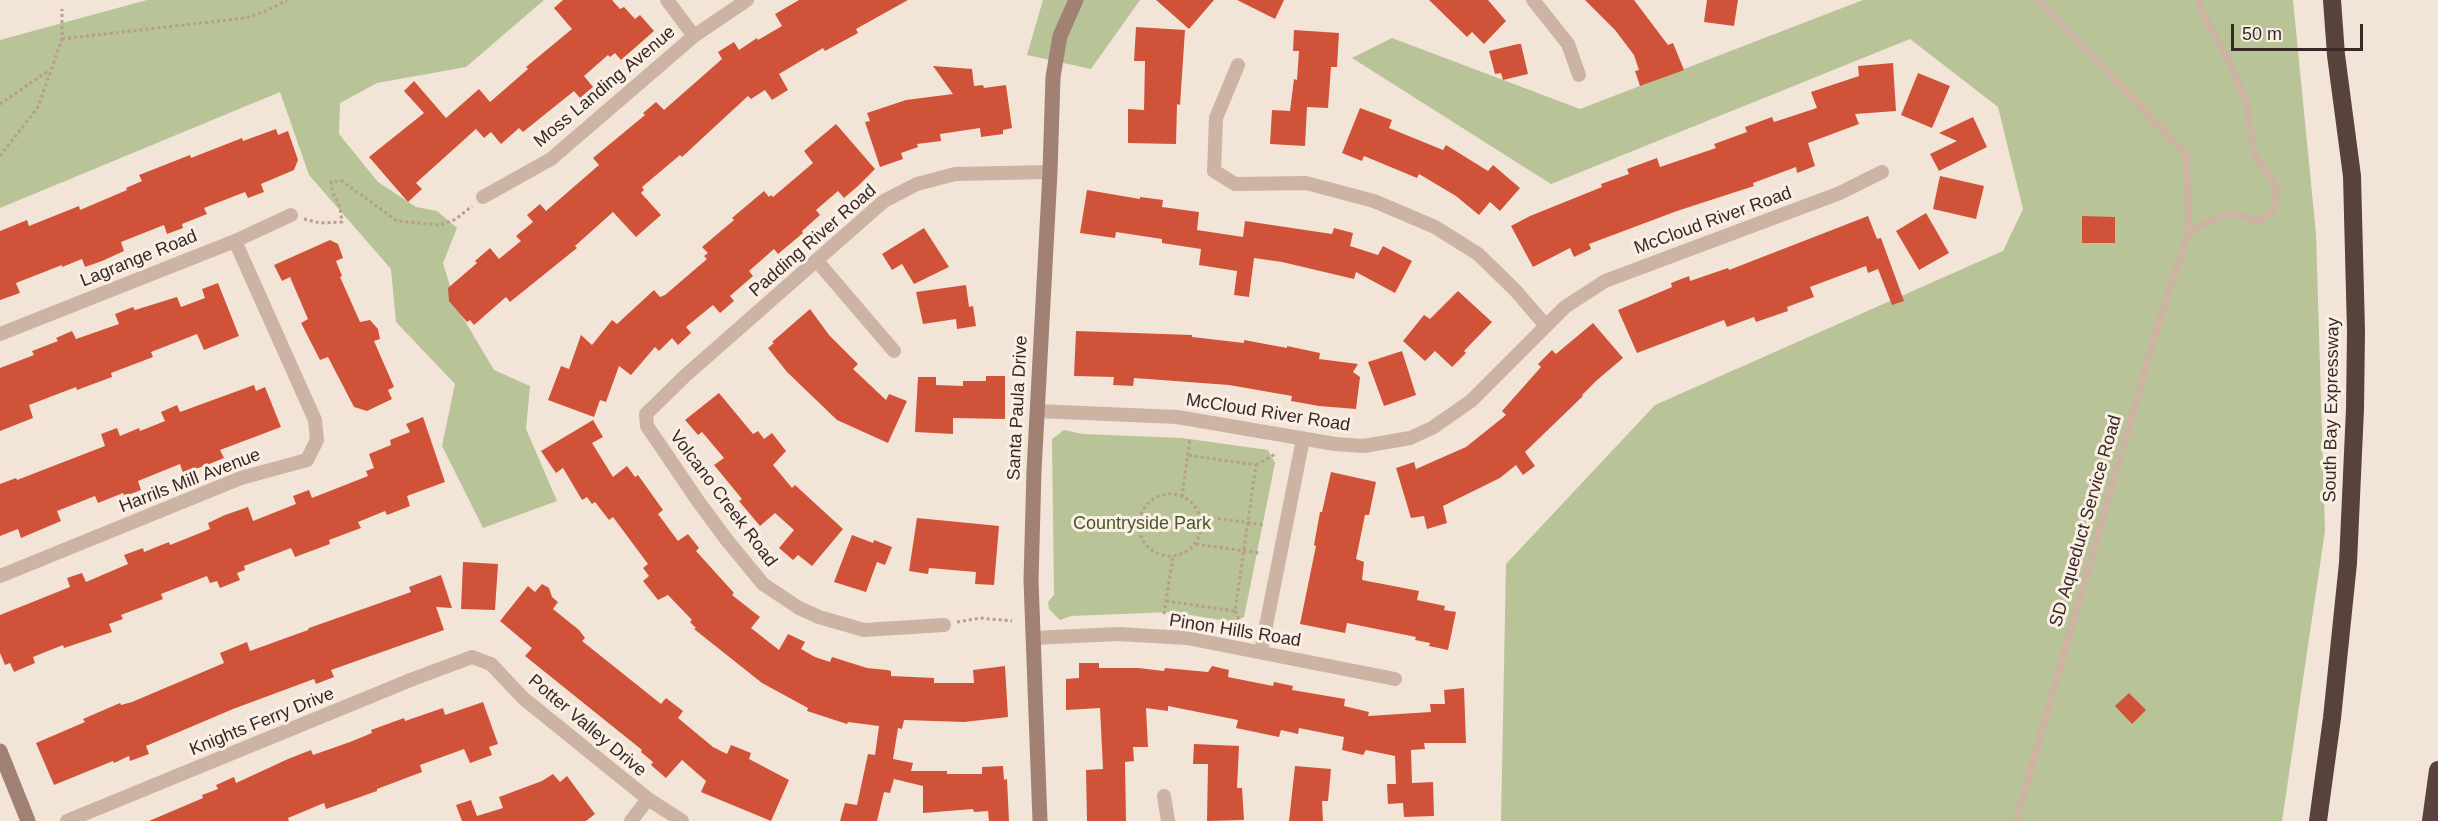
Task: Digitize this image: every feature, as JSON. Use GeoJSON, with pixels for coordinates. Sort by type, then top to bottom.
{"type":"FeatureCollection","features":[{"type":"Feature","properties":{"kind":"highway"},"geometry":{"type":"LineString","coordinates":[[2325,0],[2336,54]]}},
{"type":"Feature","properties":{"kind":"highway","name":"South Bay Expressway"},"geometry":{"type":"LineString","coordinates":[[2318,821],[2344,608],[2355,409],[2356,298],[2352,176],[2336,54],[2332,0]]}},
{"type":"Feature","properties":{"kind":"highway"},"geometry":{"type":"LineString","coordinates":[[2431,821],[2438,770]]}},
{"type":"Feature","properties":{"kind":"street"},"geometry":{"type":"LineString","coordinates":[[667,0],[694,36]]}},
{"type":"Feature","properties":{"kind":"street","name":"Moss Landing Avenue"},"geometry":{"type":"LineString","coordinates":[[483,197],[551,159],[694,36],[747,0]]}},
{"type":"Feature","properties":{"kind":"street","name":"Santa Paula Drive"},"geometry":{"type":"LineString","coordinates":[[1040,821],[1031,580],[1037,411],[1053,76],[1060,36],[1076,0]]}},
{"type":"Feature","properties":{"kind":"street"},"geometry":{"type":"LineString","coordinates":[[1533,0],[1568,44],[1579,75]]}},
{"type":"Feature","properties":{"kind":"street"},"geometry":{"type":"LineString","coordinates":[[1238,65],[1216,118],[1214,171],[1235,184],[1306,183],[1314,185],[1374,201],[1435,227],[1478,254],[1546,326]]}},
{"type":"Feature","properties":{"kind":"street","name":"Padding River Road"},"geometry":{"type":"LineString","coordinates":[[647,426],[646,414],[655,403],[818,261],[871,211],[917,184],[936,178],[967,173],[1050,172]]}},
{"type":"Feature","properties":{"kind":"street","name":"McCloud River Road"},"geometry":{"type":"LineString","coordinates":[[1037,411],[1177,417],[1303,439],[1364,446],[1410,438],[1432,428],[1470,401],[1566,307],[1605,280],[1840,193],[1882,172]]}},
{"type":"Feature","properties":{"kind":"street","name":"Lagrange Road"},"geometry":{"type":"LineString","coordinates":[[0,334],[235,241],[291,215]]}},
{"type":"Feature","properties":{"kind":"street","name":"Harrils Mill Avenue"},"geometry":{"type":"LineString","coordinates":[[0,576],[241,478],[307,460],[316,440],[315,420],[235,241]]}},
{"type":"Feature","properties":{"kind":"street"},"geometry":{"type":"LineString","coordinates":[[818,261],[894,351]]}},
{"type":"Feature","properties":{"kind":"street","name":"Volcano Creek Road"},"geometry":{"type":"LineString","coordinates":[[647,426],[726,539],[763,584],[781,597],[819,617],[864,630],[944,625]]}},
{"type":"Feature","properties":{"kind":"street"},"geometry":{"type":"LineString","coordinates":[[1261,651],[1303,439]]}},
{"type":"Feature","properties":{"kind":"street","name":"Pinon Hills Road"},"geometry":{"type":"LineString","coordinates":[[1033,638],[1118,634],[1187,638],[1395,679]]}},
{"type":"Feature","properties":{"kind":"street","name":"Potter Valley Drive"},"geometry":{"type":"LineString","coordinates":[[472,657],[491,664],[523,698],[648,800],[682,821]]}},
{"type":"Feature","properties":{"kind":"street","name":"Knights Ferry Drive"},"geometry":{"type":"LineString","coordinates":[[67,821],[472,657]]}},
{"type":"Feature","properties":{"kind":"street"},"geometry":{"type":"LineString","coordinates":[[0,751],[28,821]]}},
{"type":"Feature","properties":{"kind":"street"},"geometry":{"type":"LineString","coordinates":[[1164,796],[1168,821]]}},
{"type":"Feature","properties":{"kind":"street"},"geometry":{"type":"LineString","coordinates":[[631,821],[648,800]]}},
{"type":"Feature","properties":{"kind":"lane","name":"SD Aqueduct Service Road"},"geometry":{"type":"LineString","coordinates":[[2016,821],[2160,318],[2189,231],[2186,154],[2038,0]]}},
{"type":"Feature","properties":{"kind":"lane"},"geometry":{"type":"LineString","coordinates":[[2189,231],[2229,213],[2260,221],[2274,210],[2276,199],[2276,187],[2254,153],[2246,101],[2228,60],[2200,8],[2199,0]]}},
{"type":"Feature","properties":{"kind":"path"},"geometry":{"type":"LineString","coordinates":[[62,39],[244,18],[264,12],[287,0]]}},
{"type":"Feature","properties":{"kind":"path"},"geometry":{"type":"LineString","coordinates":[[0,156],[38,107],[62,39],[62,9]]}},
{"type":"Feature","properties":{"kind":"path"},"geometry":{"type":"LineString","coordinates":[[0,104],[50,70]]}},
{"type":"Feature","properties":{"kind":"path"},"geometry":{"type":"LineString","coordinates":[[291,215],[320,223],[342,222],[340,207],[333,193],[331,182],[342,182],[397,220],[422,225],[440,225],[456,219],[483,197]]}},
{"type":"Feature","properties":{"kind":"path"},"geometry":{"type":"LineString","coordinates":[[1182,497],[1190,438]]}},
{"type":"Feature","properties":{"kind":"path"},"geometry":{"type":"LineString","coordinates":[[1188,455],[1256,465],[1277,453]]}},
{"type":"Feature","properties":{"kind":"path"},"geometry":{"type":"LineString","coordinates":[[1241,624],[1235,611],[1256,465]]}},
{"type":"Feature","properties":{"kind":"path"},"geometry":{"type":"LineString","coordinates":[[1172,494],[1182,497],[1189,501],[1200,516],[1200,530],[1195,543],[1189,550],[1173,556],[1155,552],[1142,539],[1139,521],[1147,504],[1154,498],[1172,494]]}},
{"type":"Feature","properties":{"kind":"path"},"geometry":{"type":"LineString","coordinates":[[1200,516],[1265,525]]}},
{"type":"Feature","properties":{"kind":"path"},"geometry":{"type":"LineString","coordinates":[[1195,543],[1259,553]]}},
{"type":"Feature","properties":{"kind":"path"},"geometry":{"type":"LineString","coordinates":[[1164,614],[1173,556]]}},
{"type":"Feature","properties":{"kind":"path"},"geometry":{"type":"LineString","coordinates":[[1166,601],[1235,611]]}},
{"type":"Feature","properties":{"kind":"path"},"geometry":{"type":"LineString","coordinates":[[944,625],[980,618],[1012,621]]}},
{"type":"Feature","properties":{"kind":"green space"},"geometry":{"type":"Polygon","coordinates":[[[147,0],[544,0],[466,67],[377,83],[340,103],[339,134],[378,182],[416,207],[437,211],[457,228],[443,263],[456,306],[494,370],[530,386],[526,429],[557,501],[483,528],[442,446],[455,384],[396,322],[391,269],[309,175],[280,92],[0,208],[0,40],[147,0]]]}},
{"type":"Feature","properties":{"kind":"green space"},"geometry":{"type":"Polygon","coordinates":[[[1043,0],[1140,0],[1091,69],[1027,55],[1043,0]]]}},
{"type":"Feature","properties":{"kind":"green space"},"geometry":{"type":"Polygon","coordinates":[[[1863,0],[2293,0],[2316,234],[2325,531],[2282,821],[1501,821],[1506,564],[1655,405],[2003,251],[2023,209],[1998,107],[1910,39],[1551,184],[1352,58],[1392,38],[1580,109],[1863,0]]]}},
{"type":"Feature","properties":{"kind":"green space","name":"Countryside Park"},"geometry":{"type":"Polygon","coordinates":[[[1064,430],[1083,434],[1182,438],[1268,450],[1275,463],[1244,617],[1233,622],[1172,612],[1071,616],[1060,620],[1049,609],[1048,602],[1054,595],[1052,439],[1064,430]]]}},
{"type":"Feature","properties":{"kind":"building"},"geometry":{"type":"Polygon","coordinates":[[[563,0],[612,0],[620,9],[624,7],[635,19],[640,15],[654,31],[621,60],[615,53],[610,57],[608,55],[584,76],[593,87],[580,98],[574,91],[523,132],[519,128],[501,144],[491,132],[484,138],[476,129],[416,183],[422,189],[408,202],[369,157],[424,113],[404,91],[414,81],[446,118],[479,89],[490,102],[528,69],[526,67],[572,29],[554,8],[563,0]]]}},
{"type":"Feature","properties":{"kind":"building"},"geometry":{"type":"Polygon","coordinates":[[[799,0],[908,0],[856,29],[858,33],[825,51],[823,48],[779,74],[788,90],[772,100],[765,90],[751,99],[748,96],[682,157],[680,155],[642,187],[644,190],[641,193],[661,215],[636,237],[613,212],[575,246],[577,248],[510,302],[506,297],[474,325],[470,320],[467,322],[449,301],[448,288],[477,263],[475,261],[490,248],[499,259],[521,241],[516,236],[533,222],[527,215],[540,204],[546,211],[599,165],[593,158],[645,115],[643,113],[656,102],[664,110],[722,59],[718,52],[734,42],[739,50],[782,26],[775,14],[799,0]]]}},
{"type":"Feature","properties":{"kind":"building"},"geometry":{"type":"Polygon","coordinates":[[[1156,0],[1214,0],[1189,29],[1156,0]]]}},
{"type":"Feature","properties":{"kind":"building"},"geometry":{"type":"Polygon","coordinates":[[[1237,0],[1284,0],[1275,19],[1237,0]]]}},
{"type":"Feature","properties":{"kind":"building"},"geometry":{"type":"Polygon","coordinates":[[[1429,0],[1488,0],[1506,21],[1484,44],[1472,32],[1467,37],[1429,0]]]}},
{"type":"Feature","properties":{"kind":"building"},"geometry":{"type":"Polygon","coordinates":[[[1585,0],[1634,0],[1668,45],[1673,43],[1684,70],[1640,86],[1635,71],[1639,70],[1634,55],[1615,30],[1585,0]]]}},
{"type":"Feature","properties":{"kind":"building"},"geometry":{"type":"Polygon","coordinates":[[[1707,0],[1738,0],[1734,26],[1704,22],[1707,0]]]}},
{"type":"Feature","properties":{"kind":"building"},"geometry":{"type":"Polygon","coordinates":[[[1136,27],[1185,30],[1180,105],[1177,104],[1176,144],[1128,143],[1128,109],[1144,110],[1145,61],[1134,61],[1136,27]]]}},
{"type":"Feature","properties":{"kind":"building"},"geometry":{"type":"Polygon","coordinates":[[[1294,30],[1339,33],[1337,67],[1331,67],[1328,108],[1307,107],[1305,146],[1270,144],[1272,110],[1290,111],[1294,79],[1297,80],[1299,51],[1293,51],[1294,30]]]}},
{"type":"Feature","properties":{"kind":"building"},"geometry":{"type":"Polygon","coordinates":[[[1521,44],[1528,74],[1503,80],[1501,73],[1495,74],[1489,51],[1521,44]]]}},
{"type":"Feature","properties":{"kind":"building"},"geometry":{"type":"Polygon","coordinates":[[[1893,63],[1896,111],[1855,114],[1859,124],[1808,143],[1815,166],[1797,173],[1796,167],[1753,183],[1754,186],[1677,211],[1589,244],[1591,249],[1574,257],[1570,248],[1533,267],[1511,226],[1602,187],[1601,184],[1629,174],[1627,169],[1657,158],[1660,167],[1716,148],[1714,144],[1747,132],[1745,127],[1772,117],[1774,122],[1817,108],[1811,92],[1859,76],[1858,66],[1893,63]]]}},
{"type":"Feature","properties":{"kind":"building"},"geometry":{"type":"Polygon","coordinates":[[[933,66],[972,69],[974,86],[983,85],[984,88],[1006,85],[1012,128],[1003,130],[1003,134],[981,137],[980,128],[940,134],[941,141],[917,144],[918,147],[901,153],[903,159],[880,167],[865,122],[870,121],[867,113],[906,100],[953,94],[933,66]]]}},
{"type":"Feature","properties":{"kind":"building"},"geometry":{"type":"Polygon","coordinates":[[[1918,73],[1950,86],[1932,128],[1901,115],[1918,73]]]}},
{"type":"Feature","properties":{"kind":"building"},"geometry":{"type":"Polygon","coordinates":[[[1360,108],[1392,120],[1389,128],[1443,150],[1446,145],[1488,171],[1493,165],[1520,188],[1500,211],[1490,202],[1479,215],[1456,196],[1419,174],[1417,178],[1364,156],[1362,161],[1342,153],[1360,108]]]}},
{"type":"Feature","properties":{"kind":"building"},"geometry":{"type":"Polygon","coordinates":[[[1973,117],[1987,147],[1939,171],[1930,154],[1957,141],[1939,133],[1973,117]]]}},
{"type":"Feature","properties":{"kind":"building"},"geometry":{"type":"Polygon","coordinates":[[[836,124],[875,169],[858,186],[844,198],[838,191],[816,210],[820,215],[802,231],[803,233],[778,254],[774,249],[749,271],[753,276],[730,296],[734,301],[720,313],[713,305],[686,327],[691,333],[678,345],[672,338],[659,351],[655,347],[631,375],[619,366],[606,402],[600,400],[594,417],[548,400],[561,366],[569,369],[581,335],[592,345],[612,320],[617,324],[654,290],[660,297],[665,295],[707,259],[704,256],[708,253],[702,247],[734,220],[732,218],[764,191],[769,197],[771,195],[773,197],[813,163],[804,151],[836,124]]]}},
{"type":"Feature","properties":{"kind":"building"},"geometry":{"type":"Polygon","coordinates":[[[276,129],[278,135],[288,131],[298,160],[294,170],[261,184],[264,192],[248,198],[245,192],[204,208],[207,214],[182,224],[183,228],[167,234],[164,225],[121,242],[124,251],[102,261],[85,267],[82,259],[16,283],[20,293],[0,300],[0,231],[27,220],[29,226],[79,206],[80,210],[127,190],[126,188],[142,181],[139,175],[190,155],[191,158],[242,138],[243,141],[276,129]]]}},
{"type":"Feature","properties":{"kind":"building"},"geometry":{"type":"Polygon","coordinates":[[[1940,176],[1984,186],[1976,219],[1933,209],[1940,176]]]}},
{"type":"Feature","properties":{"kind":"building"},"geometry":{"type":"Polygon","coordinates":[[[1087,190],[1140,199],[1140,197],[1163,200],[1162,207],[1199,212],[1197,230],[1243,237],[1245,221],[1332,234],[1334,228],[1353,233],[1350,246],[1378,255],[1383,246],[1412,261],[1395,293],[1356,272],[1354,279],[1282,262],[1254,258],[1249,297],[1234,295],[1237,271],[1199,265],[1201,249],[1162,243],[1162,239],[1116,232],[1115,238],[1080,233],[1087,190]]]}},
{"type":"Feature","properties":{"kind":"building"},"geometry":{"type":"Polygon","coordinates":[[[1926,213],[1949,253],[1919,270],[1896,231],[1926,213]]]}},
{"type":"Feature","properties":{"kind":"building"},"geometry":{"type":"Polygon","coordinates":[[[1868,216],[1877,239],[1881,238],[1904,301],[1892,305],[1878,269],[1868,273],[1866,266],[1810,287],[1814,297],[1787,307],[1788,311],[1756,322],[1754,317],[1727,327],[1724,320],[1637,353],[1618,310],[1672,287],[1671,283],[1689,276],[1690,281],[1728,268],[1729,270],[1868,216]]]}},
{"type":"Feature","properties":{"kind":"building"},"geometry":{"type":"Polygon","coordinates":[[[2082,216],[2115,217],[2115,243],[2082,243],[2082,216]]]}},
{"type":"Feature","properties":{"kind":"building"},"geometry":{"type":"Polygon","coordinates":[[[924,228],[949,267],[914,284],[902,264],[892,270],[882,254],[924,228]]]}},
{"type":"Feature","properties":{"kind":"building"},"geometry":{"type":"Polygon","coordinates":[[[330,240],[338,244],[343,258],[336,261],[342,276],[340,277],[360,322],[370,320],[378,329],[380,339],[374,341],[394,387],[388,390],[392,399],[367,411],[354,407],[328,357],[320,360],[301,323],[308,319],[290,277],[282,281],[274,265],[330,240]]]}},
{"type":"Feature","properties":{"kind":"building"},"geometry":{"type":"Polygon","coordinates":[[[218,283],[239,336],[204,350],[197,334],[151,352],[153,357],[111,373],[112,377],[77,390],[76,387],[29,405],[33,418],[0,431],[0,368],[34,355],[32,351],[58,341],[56,338],[72,331],[76,339],[119,324],[115,314],[133,307],[135,310],[177,297],[181,307],[205,298],[202,289],[218,283]]]}},
{"type":"Feature","properties":{"kind":"building"},"geometry":{"type":"Polygon","coordinates":[[[966,285],[969,307],[973,306],[976,326],[957,329],[956,319],[923,324],[916,292],[966,285]]]}},
{"type":"Feature","properties":{"kind":"building"},"geometry":{"type":"Polygon","coordinates":[[[1458,291],[1492,322],[1452,367],[1435,351],[1425,361],[1403,341],[1424,315],[1430,319],[1458,291]]]}},
{"type":"Feature","properties":{"kind":"building"},"geometry":{"type":"Polygon","coordinates":[[[810,309],[829,335],[858,364],[853,369],[886,400],[889,394],[907,401],[888,443],[837,420],[787,372],[768,348],[810,309]]]}},
{"type":"Feature","properties":{"kind":"building"},"geometry":{"type":"Polygon","coordinates":[[[1593,323],[1623,358],[1596,381],[1525,452],[1535,466],[1523,475],[1516,465],[1500,478],[1443,506],[1447,523],[1427,529],[1424,516],[1411,518],[1396,468],[1414,462],[1416,469],[1466,447],[1506,415],[1502,411],[1541,367],[1538,364],[1552,350],[1556,354],[1593,323]]]}},
{"type":"Feature","properties":{"kind":"building"},"geometry":{"type":"Polygon","coordinates":[[[1076,331],[1192,335],[1192,337],[1244,343],[1244,340],[1287,348],[1287,346],[1320,353],[1319,359],[1358,364],[1353,372],[1360,377],[1356,409],[1291,401],[1292,396],[1229,385],[1134,378],[1133,386],[1113,385],[1114,377],[1074,376],[1076,331]]]}},
{"type":"Feature","properties":{"kind":"building"},"geometry":{"type":"Polygon","coordinates":[[[1402,351],[1416,395],[1384,406],[1368,362],[1402,351]]]}},
{"type":"Feature","properties":{"kind":"building"},"geometry":{"type":"Polygon","coordinates":[[[986,376],[1005,376],[1005,419],[953,418],[953,434],[915,432],[918,377],[936,377],[936,385],[963,386],[963,381],[986,381],[986,376]]]}},
{"type":"Feature","properties":{"kind":"building"},"geometry":{"type":"Polygon","coordinates":[[[254,385],[256,391],[265,387],[281,427],[220,450],[224,458],[207,465],[183,473],[180,464],[138,481],[141,490],[125,496],[123,493],[98,503],[95,496],[57,511],[61,521],[21,538],[18,529],[0,536],[0,484],[16,478],[17,480],[105,446],[101,434],[117,428],[120,436],[139,428],[140,431],[165,421],[161,412],[177,405],[180,412],[254,385]]]}},
{"type":"Feature","properties":{"kind":"building"},"geometry":{"type":"Polygon","coordinates":[[[719,393],[753,434],[758,431],[764,439],[772,433],[786,451],[773,465],[792,488],[795,485],[843,529],[812,566],[798,555],[793,560],[779,548],[794,530],[775,513],[760,526],[739,501],[742,499],[714,465],[724,458],[702,432],[698,435],[685,420],[719,393]]]}},
{"type":"Feature","properties":{"kind":"building"},"geometry":{"type":"Polygon","coordinates":[[[423,417],[445,482],[407,496],[410,506],[387,515],[385,511],[358,522],[361,528],[329,540],[330,544],[295,557],[291,548],[244,566],[245,570],[237,573],[240,580],[220,588],[217,581],[210,583],[207,576],[161,594],[163,599],[121,615],[123,619],[109,624],[112,632],[64,648],[63,645],[33,657],[35,663],[14,672],[10,663],[5,665],[0,653],[0,615],[70,587],[67,578],[82,573],[86,582],[128,564],[124,555],[143,548],[144,552],[169,542],[170,545],[210,529],[208,523],[225,515],[248,507],[253,521],[296,504],[293,496],[309,490],[312,498],[368,476],[366,471],[374,468],[369,454],[391,445],[390,440],[410,432],[406,424],[423,417]]]}},
{"type":"Feature","properties":{"kind":"building"},"geometry":{"type":"Polygon","coordinates":[[[593,420],[603,437],[592,443],[613,477],[627,466],[635,477],[638,475],[663,510],[658,514],[678,541],[688,534],[699,548],[696,551],[734,593],[732,595],[760,617],[751,628],[779,650],[788,634],[805,642],[801,649],[815,657],[830,662],[832,657],[867,668],[891,671],[891,676],[934,678],[934,683],[974,683],[973,670],[1005,666],[1008,717],[964,722],[904,720],[902,729],[898,728],[893,759],[913,763],[911,771],[947,771],[947,774],[982,774],[982,767],[1003,766],[1004,780],[1007,779],[1009,821],[989,821],[988,811],[974,812],[973,809],[923,813],[923,786],[894,779],[890,793],[884,792],[877,821],[840,821],[845,803],[857,805],[868,754],[875,755],[879,726],[848,722],[847,724],[807,711],[808,708],[762,683],[694,629],[696,628],[690,622],[692,620],[668,595],[658,600],[643,581],[649,576],[643,568],[648,564],[613,517],[609,520],[595,502],[592,504],[587,497],[582,500],[563,468],[556,473],[541,451],[593,420]]]}},
{"type":"Feature","properties":{"kind":"building"},"geometry":{"type":"Polygon","coordinates":[[[1331,472],[1376,482],[1369,515],[1365,515],[1356,559],[1364,562],[1362,580],[1419,591],[1417,600],[1445,606],[1444,610],[1456,612],[1448,650],[1429,646],[1430,643],[1415,640],[1416,637],[1347,623],[1345,633],[1300,624],[1316,546],[1314,545],[1320,512],[1322,512],[1331,472]]]}},
{"type":"Feature","properties":{"kind":"building"},"geometry":{"type":"Polygon","coordinates":[[[917,518],[999,526],[994,585],[975,584],[976,572],[929,568],[928,574],[909,571],[917,518]]]}},
{"type":"Feature","properties":{"kind":"building"},"geometry":{"type":"Polygon","coordinates":[[[852,535],[892,547],[885,565],[877,562],[866,592],[834,582],[852,535]]]}},
{"type":"Feature","properties":{"kind":"building"},"geometry":{"type":"Polygon","coordinates":[[[463,562],[498,564],[495,610],[461,609],[463,562]]]}},
{"type":"Feature","properties":{"kind":"building"},"geometry":{"type":"Polygon","coordinates":[[[441,575],[452,608],[436,607],[444,630],[331,670],[334,677],[316,684],[314,679],[233,709],[146,746],[149,754],[130,761],[129,756],[114,763],[113,761],[54,785],[36,743],[85,722],[83,719],[120,703],[121,705],[132,702],[224,663],[220,653],[247,642],[250,651],[411,592],[409,587],[441,575]]]}},
{"type":"Feature","properties":{"kind":"building"},"geometry":{"type":"Polygon","coordinates":[[[542,584],[549,588],[552,597],[558,602],[553,609],[579,630],[585,638],[582,641],[661,704],[666,698],[683,711],[678,718],[713,747],[727,754],[731,745],[751,753],[749,759],[789,780],[771,821],[701,792],[706,781],[682,760],[666,778],[651,765],[653,762],[641,752],[642,750],[525,656],[532,648],[500,621],[528,586],[535,592],[542,584]]]}},
{"type":"Feature","properties":{"kind":"building"},"geometry":{"type":"Polygon","coordinates":[[[1079,663],[1099,663],[1099,668],[1164,671],[1165,668],[1208,672],[1212,666],[1229,670],[1228,677],[1273,686],[1274,682],[1293,686],[1292,690],[1345,699],[1344,706],[1369,712],[1368,716],[1431,712],[1430,704],[1445,704],[1444,690],[1464,688],[1466,743],[1424,743],[1425,749],[1411,750],[1412,783],[1433,782],[1434,816],[1404,817],[1403,803],[1388,804],[1387,784],[1396,784],[1395,756],[1366,750],[1363,755],[1342,750],[1344,737],[1299,728],[1298,734],[1281,730],[1279,737],[1236,728],[1238,720],[1168,706],[1168,711],[1146,708],[1148,747],[1133,747],[1134,761],[1125,762],[1126,821],[1087,821],[1086,770],[1103,769],[1100,708],[1066,710],[1066,679],[1079,678],[1079,663]]]}},
{"type":"Feature","properties":{"kind":"building"},"geometry":{"type":"Polygon","coordinates":[[[2129,693],[2146,710],[2132,724],[2115,706],[2129,693]]]}},
{"type":"Feature","properties":{"kind":"building"},"geometry":{"type":"Polygon","coordinates":[[[483,702],[498,744],[489,747],[492,755],[470,763],[464,749],[420,765],[422,772],[377,789],[377,791],[326,809],[324,803],[288,818],[289,821],[149,821],[203,798],[202,795],[218,789],[216,785],[234,777],[236,783],[311,750],[313,755],[350,742],[372,733],[371,730],[404,718],[405,721],[443,708],[445,715],[483,702]]]}},
{"type":"Feature","properties":{"kind":"building"},"geometry":{"type":"Polygon","coordinates":[[[1194,744],[1239,746],[1237,788],[1242,788],[1244,820],[1207,821],[1208,764],[1193,764],[1194,744]]]}},
{"type":"Feature","properties":{"kind":"building"},"geometry":{"type":"Polygon","coordinates":[[[1295,766],[1331,769],[1328,801],[1322,801],[1323,821],[1289,821],[1295,766]]]}},
{"type":"Feature","properties":{"kind":"building"},"geometry":{"type":"Polygon","coordinates":[[[553,774],[560,782],[567,776],[595,814],[586,821],[462,821],[456,805],[471,800],[477,816],[503,808],[499,797],[542,781],[553,774]]]}}]}
